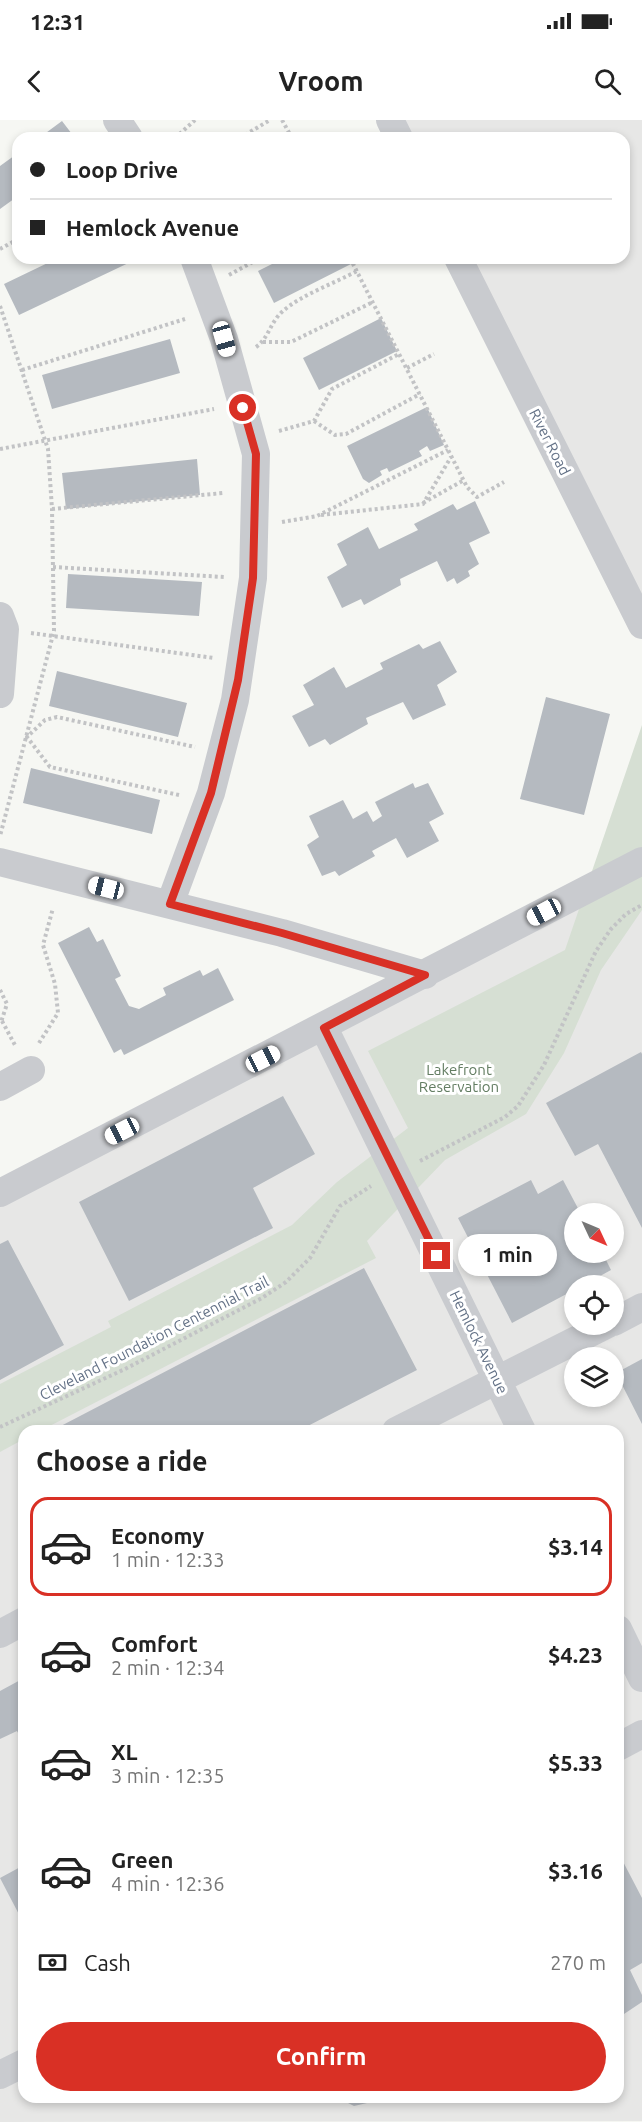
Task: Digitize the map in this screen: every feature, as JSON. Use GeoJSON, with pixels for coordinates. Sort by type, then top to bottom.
{"type":"FeatureCollection","features":[{"type":"Feature","properties":{"kind":"street"},"geometry":{"type":"LineString","coordinates":[[170,904],[211,793],[235,700],[253,578],[256,454],[224,339],[196,264]]}},
{"type":"Feature","properties":{"kind":"street","name":"River Road"},"geometry":{"type":"LineString","coordinates":[[462,264],[642,625]]}},
{"type":"Feature","properties":{"kind":"street"},"geometry":{"type":"LineString","coordinates":[[0,694],[3,623]]}},
{"type":"Feature","properties":{"kind":"street"},"geometry":{"type":"LineString","coordinates":[[0,1193],[324,1028],[642,861]]}},
{"type":"Feature","properties":{"kind":"street"},"geometry":{"type":"LineString","coordinates":[[0,862],[282,933],[425,975]]}},
{"type":"Feature","properties":{"kind":"street","name":"Hemlock Avenue"},"geometry":{"type":"LineString","coordinates":[[324,1028],[519,1425]]}},
{"type":"Feature","properties":{"kind":"street"},"geometry":{"type":"LineString","coordinates":[[0,1087],[28,1056]]}},
{"type":"Feature","properties":{"kind":"street"},"geometry":{"type":"LineString","coordinates":[[624,1317],[642,1308]]}},
{"type":"Feature","properties":{"kind":"street"},"geometry":{"type":"LineString","coordinates":[[408,1425],[586,1335]]}},
{"type":"Feature","properties":{"kind":"street"},"geometry":{"type":"LineString","coordinates":[[0,1634],[18,1624]]}},
{"type":"Feature","properties":{"kind":"street"},"geometry":{"type":"LineString","coordinates":[[624,1641],[642,1678]]}},
{"type":"Feature","properties":{"kind":"street"},"geometry":{"type":"LineString","coordinates":[[624,1744],[642,1734]]}},
{"type":"Feature","properties":{"kind":"street"},"geometry":{"type":"LineString","coordinates":[[0,2075],[18,2066]]}},
{"type":"Feature","properties":{"kind":"path"},"geometry":{"type":"LineString","coordinates":[[182,132],[195,120]]}},
{"type":"Feature","properties":{"kind":"path"},"geometry":{"type":"LineString","coordinates":[[250,132],[270,120]]}},
{"type":"Feature","properties":{"kind":"path"},"geometry":{"type":"LineString","coordinates":[[225,277],[249,264]]}},
{"type":"Feature","properties":{"kind":"path"},"geometry":{"type":"LineString","coordinates":[[353,264],[464,480],[477,497],[504,482]]}},
{"type":"Feature","properties":{"kind":"path"},"geometry":{"type":"LineString","coordinates":[[249,352],[263,342],[272,321],[286,308],[357,271]]}},
{"type":"Feature","properties":{"kind":"path"},"geometry":{"type":"LineString","coordinates":[[263,342],[291,342],[373,302]]}},
{"type":"Feature","properties":{"kind":"path"},"geometry":{"type":"LineString","coordinates":[[0,306],[45,441],[52,509],[53,567],[53,636],[0,836]]}},
{"type":"Feature","properties":{"kind":"path"},"geometry":{"type":"LineString","coordinates":[[22,370],[185,320]]}},
{"type":"Feature","properties":{"kind":"path"},"geometry":{"type":"LineString","coordinates":[[268,434],[314,421],[332,389],[399,354]]}},
{"type":"Feature","properties":{"kind":"path"},"geometry":{"type":"LineString","coordinates":[[407,368],[434,354]]}},
{"type":"Feature","properties":{"kind":"path"},"geometry":{"type":"LineString","coordinates":[[314,421],[335,435],[346,434],[420,394]]}},
{"type":"Feature","properties":{"kind":"path"},"geometry":{"type":"LineString","coordinates":[[0,449],[214,409]]}},
{"type":"Feature","properties":{"kind":"path"},"geometry":{"type":"LineString","coordinates":[[317,516],[448,450]]}},
{"type":"Feature","properties":{"kind":"path"},"geometry":{"type":"LineString","coordinates":[[423,504],[452,456]]}},
{"type":"Feature","properties":{"kind":"path"},"geometry":{"type":"LineString","coordinates":[[273,523],[423,504],[464,480]]}},
{"type":"Feature","properties":{"kind":"path"},"geometry":{"type":"LineString","coordinates":[[52,509],[223,493]]}},
{"type":"Feature","properties":{"kind":"path"},"geometry":{"type":"LineString","coordinates":[[53,567],[224,577]]}},
{"type":"Feature","properties":{"kind":"path"},"geometry":{"type":"LineString","coordinates":[[3,623],[53,636],[221,659]]}},
{"type":"Feature","properties":{"kind":"path"},"geometry":{"type":"LineString","coordinates":[[27,737],[45,720],[57,717],[201,749]]}},
{"type":"Feature","properties":{"kind":"path"},"geometry":{"type":"LineString","coordinates":[[27,737],[50,767],[186,797]]}},
{"type":"Feature","properties":{"kind":"path"},"geometry":{"type":"LineString","coordinates":[[416,1164],[505,1117],[518,1106],[544,1065],[596,951],[610,929],[627,914],[642,906]]}},
{"type":"Feature","properties":{"kind":"path"},"geometry":{"type":"LineString","coordinates":[[0,990],[7,1004],[1,1022],[28,1056],[42,1042],[58,1013],[55,984],[43,945],[53,908]]}},
{"type":"Feature","properties":{"kind":"path","name":"Cleveland Foundation Centennial Trail"},"geometry":{"type":"LineString","coordinates":[[0,1427],[125,1369],[262,1298],[286,1282],[310,1258],[340,1206],[374,1184]]}},
{"type":"Feature","properties":{"kind":"shaded area"},"geometry":{"type":"Polygon","coordinates":[[[390,120],[642,120],[642,625],[461,264],[630,264],[630,132],[396,132],[390,120]]]}},
{"type":"Feature","properties":{"kind":"shaded area"},"geometry":{"type":"Polygon","coordinates":[[[642,861],[642,2121],[0,2122],[0,1193],[642,861]]]}},
{"type":"Feature","properties":{"kind":"green space","name":"Lakefront Reservation"},"geometry":{"type":"Polygon","coordinates":[[[642,725],[642,910],[601,970],[564,1053],[526,1114],[445,1160],[367,1241],[376,1258],[52,1425],[18,1425],[18,1442],[0,1452],[0,1384],[111,1327],[108,1321],[292,1225],[337,1182],[408,1128],[368,1051],[565,950],[642,725]]]}},
{"type":"Feature","properties":{"kind":"building"},"geometry":{"type":"Polygon","coordinates":[[[62,121],[70,132],[47,132],[62,121]]]}},
{"type":"Feature","properties":{"kind":"building"},"geometry":{"type":"Polygon","coordinates":[[[12,157],[12,200],[0,209],[0,166],[12,157]]]}},
{"type":"Feature","properties":{"kind":"building"},"geometry":{"type":"Polygon","coordinates":[[[46,264],[126,264],[19,315],[4,284],[46,264]]]}},
{"type":"Feature","properties":{"kind":"building"},"geometry":{"type":"Polygon","coordinates":[[[272,264],[351,264],[274,303],[258,271],[272,264]]]}},
{"type":"Feature","properties":{"kind":"building"},"geometry":{"type":"Polygon","coordinates":[[[381,318],[397,351],[319,390],[303,358],[381,318]]]}},
{"type":"Feature","properties":{"kind":"building"},"geometry":{"type":"Polygon","coordinates":[[[170,339],[180,373],[52,409],[42,375],[170,339]]]}},
{"type":"Feature","properties":{"kind":"building"},"geometry":{"type":"Polygon","coordinates":[[[427,407],[444,445],[430,451],[427,446],[419,451],[422,456],[389,472],[387,468],[380,471],[382,475],[369,483],[363,479],[347,446],[427,407]]]}},
{"type":"Feature","properties":{"kind":"building"},"geometry":{"type":"Polygon","coordinates":[[[197,459],[200,495],[66,509],[62,473],[197,459]]]}},
{"type":"Feature","properties":{"kind":"building"},"geometry":{"type":"Polygon","coordinates":[[[475,501],[490,533],[469,543],[479,564],[468,571],[470,576],[457,584],[454,578],[447,582],[437,561],[400,579],[401,585],[364,605],[361,599],[342,608],[327,577],[347,565],[337,544],[368,527],[379,549],[418,530],[414,524],[453,504],[457,510],[475,501]]]}},
{"type":"Feature","properties":{"kind":"building"},"geometry":{"type":"Polygon","coordinates":[[[68,574],[202,582],[199,616],[66,608],[68,574]]]}},
{"type":"Feature","properties":{"kind":"building"},"geometry":{"type":"Polygon","coordinates":[[[440,641],[457,672],[437,685],[446,705],[413,720],[403,702],[366,718],[368,724],[330,745],[325,739],[309,747],[292,716],[314,705],[303,685],[334,667],[346,688],[383,669],[380,663],[419,644],[423,649],[440,641]]]}},
{"type":"Feature","properties":{"kind":"building"},"geometry":{"type":"Polygon","coordinates":[[[57,671],[187,703],[178,737],[49,706],[57,671]]]}},
{"type":"Feature","properties":{"kind":"building"},"geometry":{"type":"Polygon","coordinates":[[[546,697],[610,714],[584,815],[520,799],[546,697]]]}},
{"type":"Feature","properties":{"kind":"building"},"geometry":{"type":"Polygon","coordinates":[[[31,768],[160,800],[152,834],[23,803],[31,768]]]}},
{"type":"Feature","properties":{"kind":"building"},"geometry":{"type":"Polygon","coordinates":[[[413,783],[415,788],[428,783],[444,814],[429,822],[439,841],[407,858],[396,838],[372,851],[375,856],[339,876],[335,871],[322,876],[307,845],[319,837],[309,816],[343,800],[353,819],[367,811],[373,822],[382,816],[375,802],[413,783]]]}},
{"type":"Feature","properties":{"kind":"building"},"geometry":{"type":"Polygon","coordinates":[[[89,927],[97,942],[103,939],[121,976],[115,979],[129,1006],[139,1009],[166,995],[163,988],[200,970],[203,976],[218,968],[234,1000],[124,1055],[121,1049],[114,1053],[58,943],[89,927]]]}},
{"type":"Feature","properties":{"kind":"building"},"geometry":{"type":"Polygon","coordinates":[[[641,1052],[642,1228],[598,1144],[575,1156],[546,1103],[641,1052]]]}},
{"type":"Feature","properties":{"kind":"building"},"geometry":{"type":"Polygon","coordinates":[[[283,1096],[315,1154],[253,1188],[273,1228],[129,1301],[79,1202],[283,1096]]]}},
{"type":"Feature","properties":{"kind":"building"},"geometry":{"type":"Polygon","coordinates":[[[531,1180],[538,1194],[563,1180],[575,1203],[564,1203],[564,1263],[608,1263],[611,1270],[602,1275],[564,1275],[564,1295],[512,1323],[458,1218],[531,1180]]]}},
{"type":"Feature","properties":{"kind":"building"},"geometry":{"type":"Polygon","coordinates":[[[8,1240],[64,1345],[0,1380],[0,1244],[8,1240]]]}},
{"type":"Feature","properties":{"kind":"building"},"geometry":{"type":"Polygon","coordinates":[[[364,1268],[417,1370],[310,1425],[63,1425],[364,1268]]]}},
{"type":"Feature","properties":{"kind":"building"},"geometry":{"type":"Polygon","coordinates":[[[642,1359],[642,1424],[624,1389],[624,1369],[642,1359]]]}},
{"type":"Feature","properties":{"kind":"building"},"geometry":{"type":"Polygon","coordinates":[[[18,1681],[18,1733],[17,1731],[0,1739],[0,1691],[18,1681]]]}},
{"type":"Feature","properties":{"kind":"building"},"geometry":{"type":"Polygon","coordinates":[[[624,1864],[642,1898],[642,1963],[630,1970],[642,1995],[642,2002],[624,2014],[624,1864]]]}},
{"type":"Feature","properties":{"kind":"building"},"geometry":{"type":"Polygon","coordinates":[[[18,1868],[18,1912],[0,1878],[18,1868]]]}},
{"type":"Feature","properties":{"kind":"building"},"geometry":{"type":"Polygon","coordinates":[[[348,2103],[367,2103],[354,2106],[348,2103]]]}},
{"type":"Feature","properties":{"kind":"route"},"geometry":{"type":"LineString","coordinates":[[243,408],[256,454],[253,578],[238,680],[211,793],[170,904],[282,933],[425,975],[324,1028],[437,1256]]}}]}
